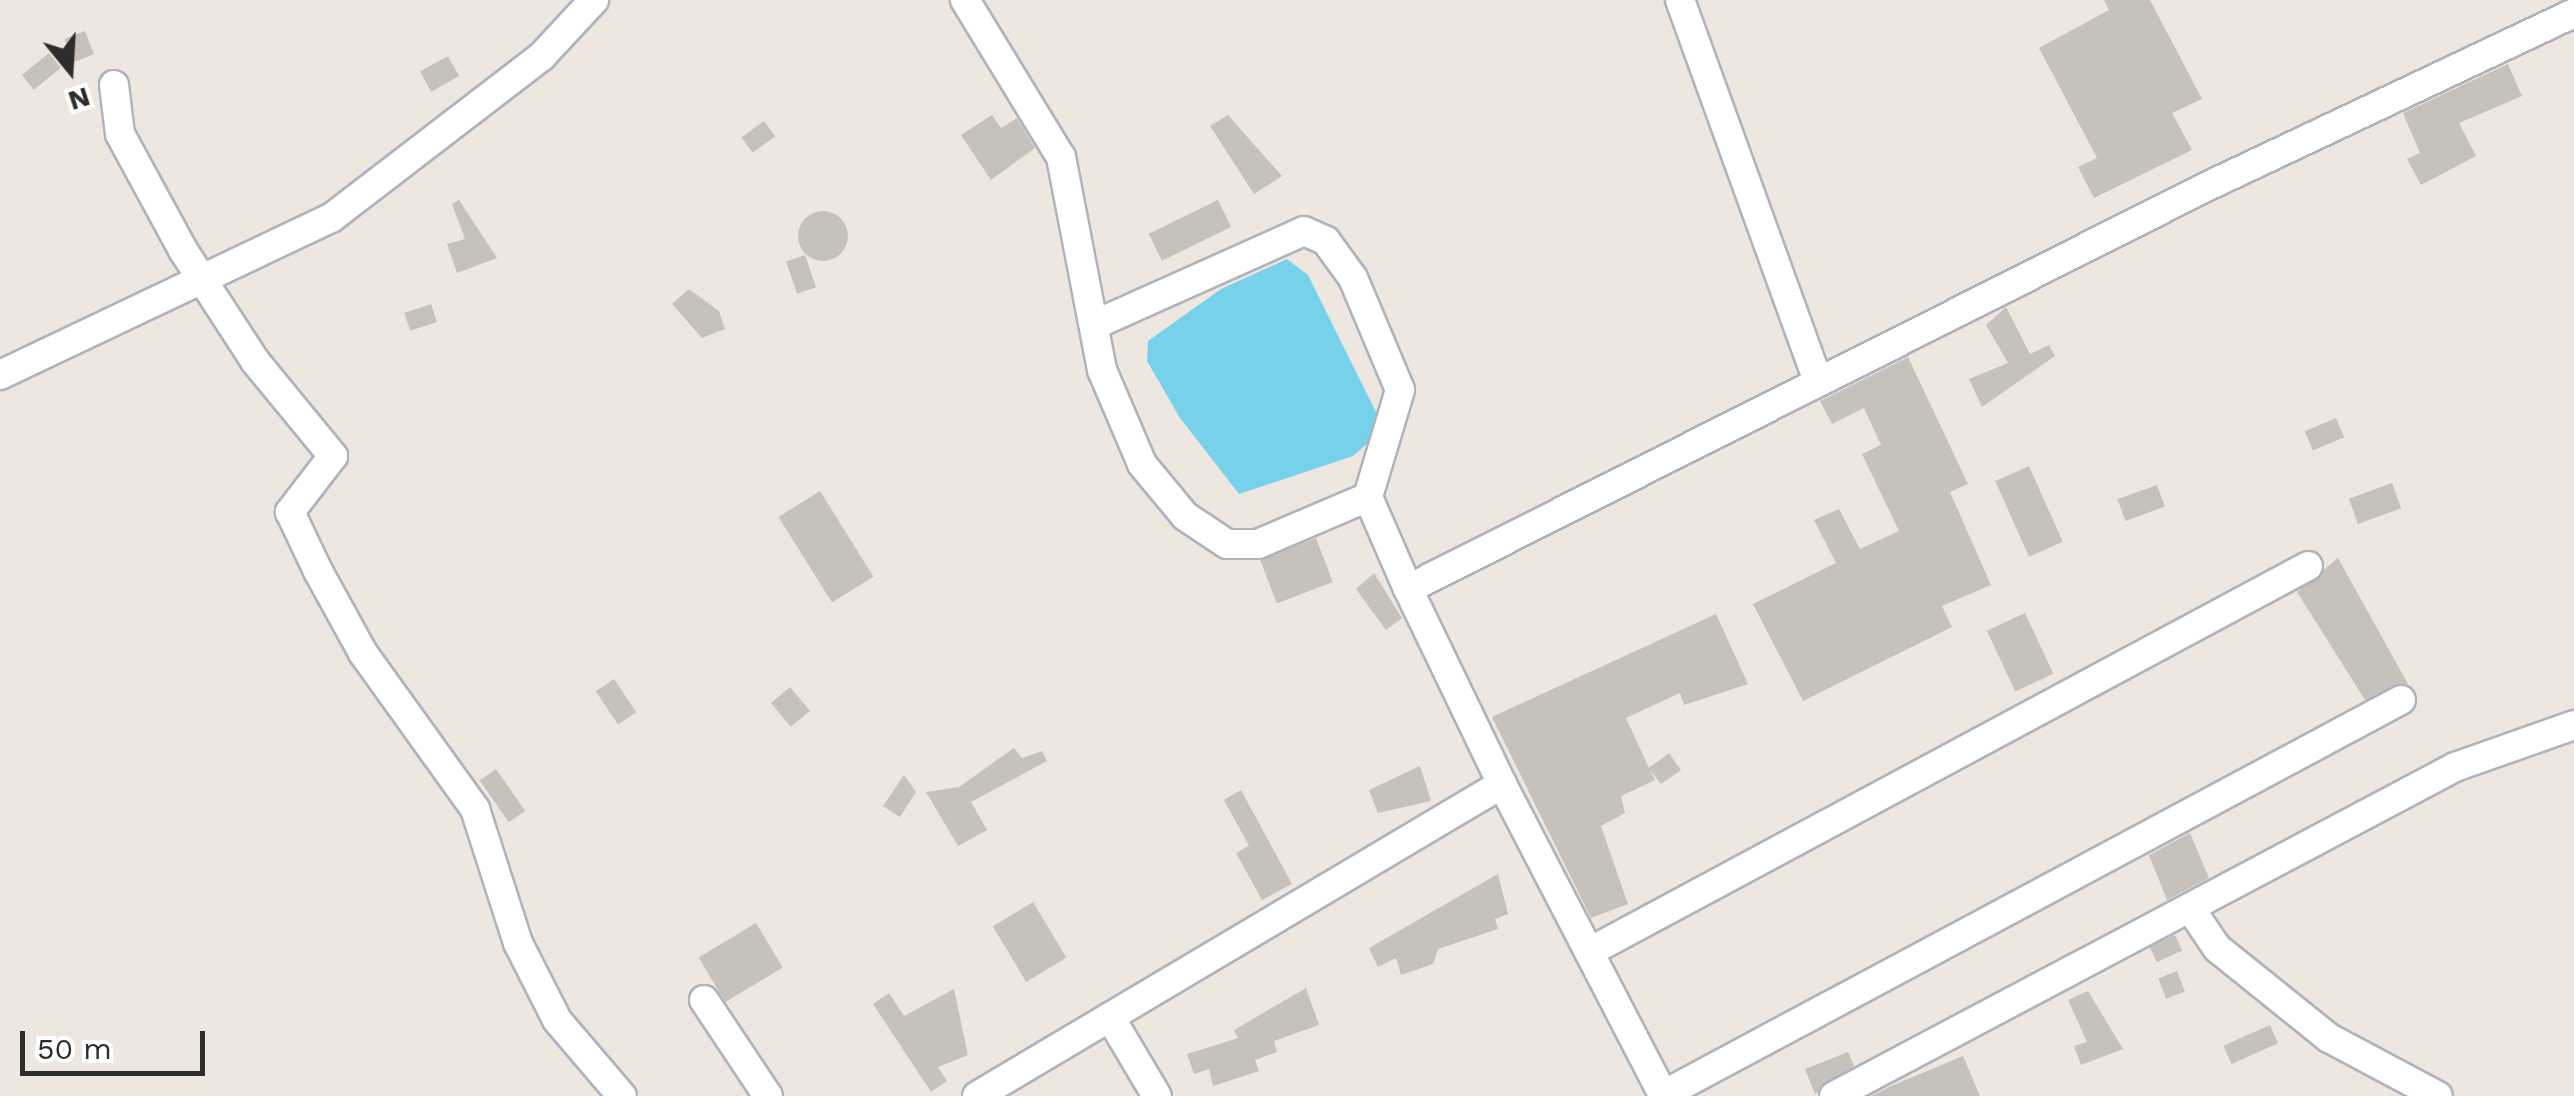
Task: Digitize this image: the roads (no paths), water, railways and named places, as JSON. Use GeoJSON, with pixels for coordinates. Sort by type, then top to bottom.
{"type":"FeatureCollection","features":[{"type":"Feature","properties":{"kind":"street"},"geometry":{"type":"LineString","coordinates":[[0,375],[330,218],[541,57],[594,0]]}},
{"type":"Feature","properties":{"kind":"street"},"geometry":{"type":"LineString","coordinates":[[965,0],[1061,158],[1102,370],[1142,464],[1185,516],[1227,544],[1258,544],[1368,497]]}},
{"type":"Feature","properties":{"kind":"street"},"geometry":{"type":"LineString","coordinates":[[1680,0],[1818,382]]}},
{"type":"Feature","properties":{"kind":"street"},"geometry":{"type":"LineString","coordinates":[[1408,589],[1818,382],[2574,13]]}},
{"type":"Feature","properties":{"kind":"street"},"geometry":{"type":"LineString","coordinates":[[114,85],[120,134],[202,279],[255,362],[333,456],[290,512],[298,531],[363,653],[475,808],[518,942],[557,1020],[622,1096]]}},
{"type":"Feature","properties":{"kind":"street"},"geometry":{"type":"LineString","coordinates":[[1094,325],[1304,231],[1326,241],[1353,278],[1400,390],[1368,497],[1502,784],[1663,1095],[2401,700]]}},
{"type":"Feature","properties":{"kind":"street"},"geometry":{"type":"LineString","coordinates":[[1589,952],[2308,566]]}},
{"type":"Feature","properties":{"kind":"street"},"geometry":{"type":"LineString","coordinates":[[1834,1096],[2455,766],[2574,726]]}},
{"type":"Feature","properties":{"kind":"street"},"geometry":{"type":"LineString","coordinates":[[977,1096],[1502,784]]}},
{"type":"Feature","properties":{"kind":"street"},"geometry":{"type":"LineString","coordinates":[[2190,908],[2218,948],[2328,1038],[2438,1096]]}},
{"type":"Feature","properties":{"kind":"street"},"geometry":{"type":"LineString","coordinates":[[704,1000],[768,1096]]}},
{"type":"Feature","properties":{"kind":"street"},"geometry":{"type":"LineString","coordinates":[[1110,1017],[1156,1096]]}},
{"type":"Feature","properties":{"kind":"water"},"geometry":{"type":"Polygon","coordinates":[[[1287,259],[1308,275],[1377,414],[1370,441],[1353,456],[1239,494],[1180,418],[1147,361],[1148,341],[1221,289],[1287,259]]]}}]}
